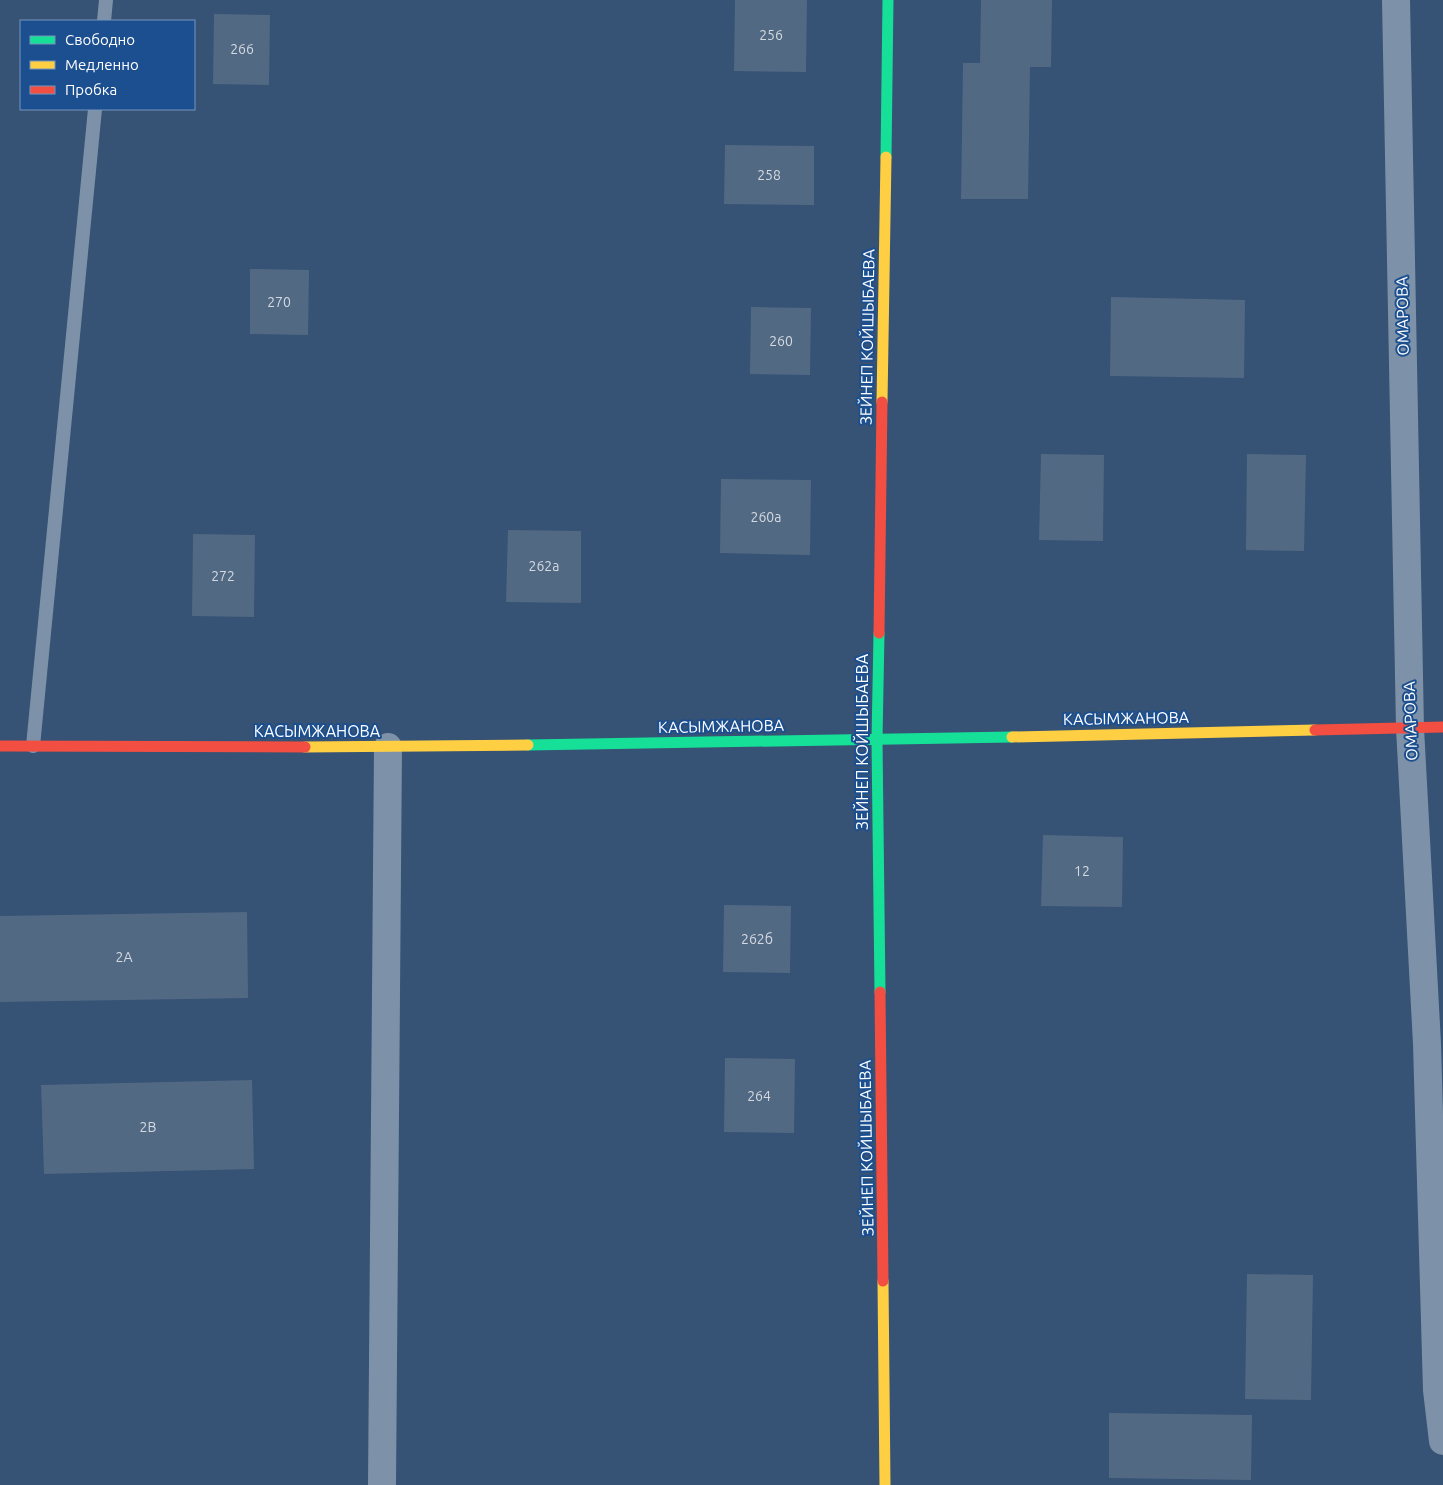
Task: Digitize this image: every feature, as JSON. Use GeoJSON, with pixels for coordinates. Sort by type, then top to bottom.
{"type":"FeatureCollection","features":[{"type":"Feature","properties":{"kind":"street","name":"ЗЕЙНЕП КОЙШЫБАЕВА"},"geometry":{"type":"LineString","coordinates":[[885,1485],[878,740],[888,0]]}},
{"type":"Feature","properties":{"kind":"street","name":"ОМАРОВА"},"geometry":{"type":"LineString","coordinates":[[1396,0],[1410,728],[1435,1044],[1437,1390],[1443,1441]]}},
{"type":"Feature","properties":{"kind":"street","name":"КАСЫМЖАНОВА"},"geometry":{"type":"LineString","coordinates":[[0,746],[388,747],[878,740],[1443,727]]}},
{"type":"Feature","properties":{"kind":"street"},"geometry":{"type":"LineString","coordinates":[[382,1485],[388,747]]}},
{"type":"Feature","properties":{"kind":"lane"},"geometry":{"type":"LineString","coordinates":[[104,20],[106,0]]}},
{"type":"Feature","properties":{"kind":"lane"},"geometry":{"type":"LineString","coordinates":[[33,746],[96,110]]}},
{"type":"Feature","properties":{"kind":"building"},"geometry":{"type":"Polygon","coordinates":[[[735,0],[807,0],[806,72],[734,71],[735,0]]]}},
{"type":"Feature","properties":{"kind":"building"},"geometry":{"type":"Polygon","coordinates":[[[981,0],[1052,0],[1051,67],[1030,67],[1028,199],[961,199],[963,63],[980,63],[981,0]]]}},
{"type":"Feature","properties":{"kind":"building"},"geometry":{"type":"Polygon","coordinates":[[[214,14],[270,15],[269,85],[213,84],[214,14]]]}},
{"type":"Feature","properties":{"kind":"building"},"geometry":{"type":"Polygon","coordinates":[[[725,145],[814,146],[814,205],[724,204],[725,145]]]}},
{"type":"Feature","properties":{"kind":"building"},"geometry":{"type":"Polygon","coordinates":[[[250,269],[309,270],[308,335],[250,334],[250,269]]]}},
{"type":"Feature","properties":{"kind":"building"},"geometry":{"type":"Polygon","coordinates":[[[1111,297],[1245,300],[1244,378],[1110,376],[1111,297]]]}},
{"type":"Feature","properties":{"kind":"building"},"geometry":{"type":"Polygon","coordinates":[[[751,307],[811,308],[810,375],[750,374],[751,307]]]}},
{"type":"Feature","properties":{"kind":"building"},"geometry":{"type":"Polygon","coordinates":[[[1041,454],[1104,455],[1103,541],[1039,540],[1041,454]]]}},
{"type":"Feature","properties":{"kind":"building"},"geometry":{"type":"Polygon","coordinates":[[[1247,454],[1306,455],[1304,551],[1246,550],[1247,454]]]}},
{"type":"Feature","properties":{"kind":"building"},"geometry":{"type":"Polygon","coordinates":[[[721,479],[811,480],[810,555],[720,553],[721,479]]]}},
{"type":"Feature","properties":{"kind":"building"},"geometry":{"type":"Polygon","coordinates":[[[508,530],[581,531],[581,603],[506,602],[508,530]]]}},
{"type":"Feature","properties":{"kind":"building"},"geometry":{"type":"Polygon","coordinates":[[[193,534],[255,535],[254,617],[192,616],[193,534]]]}},
{"type":"Feature","properties":{"kind":"building"},"geometry":{"type":"Polygon","coordinates":[[[1043,835],[1123,837],[1122,907],[1041,906],[1043,835]]]}},
{"type":"Feature","properties":{"kind":"building"},"geometry":{"type":"Polygon","coordinates":[[[724,905],[791,906],[790,973],[723,972],[724,905]]]}},
{"type":"Feature","properties":{"kind":"building"},"geometry":{"type":"Polygon","coordinates":[[[247,912],[248,998],[0,1002],[0,916],[247,912]]]}},
{"type":"Feature","properties":{"kind":"building"},"geometry":{"type":"Polygon","coordinates":[[[725,1058],[795,1059],[794,1133],[724,1132],[725,1058]]]}},
{"type":"Feature","properties":{"kind":"building"},"geometry":{"type":"Polygon","coordinates":[[[252,1080],[254,1169],[44,1174],[41,1085],[252,1080]]]}},
{"type":"Feature","properties":{"kind":"building"},"geometry":{"type":"Polygon","coordinates":[[[1247,1274],[1313,1275],[1311,1400],[1245,1399],[1247,1274]]]}},
{"type":"Feature","properties":{"kind":"building"},"geometry":{"type":"Polygon","coordinates":[[[1109,1413],[1252,1415],[1251,1480],[1109,1478],[1109,1413]]]}},
{"type":"Feature","properties":{"kind":"traffic: fast"},"geometry":{"type":"LineString","coordinates":[[886,157],[888,0]]}},
{"type":"Feature","properties":{"kind":"traffic: fast"},"geometry":{"type":"LineString","coordinates":[[879,633],[877,740],[880,992]]}},
{"type":"Feature","properties":{"kind":"traffic: fast"},"geometry":{"type":"LineString","coordinates":[[528,745],[1012,737]]}},
{"type":"Feature","properties":{"kind":"traffic: slow"},"geometry":{"type":"LineString","coordinates":[[882,402],[886,157]]}},
{"type":"Feature","properties":{"kind":"traffic: slow"},"geometry":{"type":"LineString","coordinates":[[1012,737],[1315,730]]}},
{"type":"Feature","properties":{"kind":"traffic: slow"},"geometry":{"type":"LineString","coordinates":[[305,747],[528,745]]}},
{"type":"Feature","properties":{"kind":"traffic: slow"},"geometry":{"type":"LineString","coordinates":[[883,1281],[885,1485]]}},
{"type":"Feature","properties":{"kind":"traffic: jam"},"geometry":{"type":"LineString","coordinates":[[879,633],[882,402]]}},
{"type":"Feature","properties":{"kind":"traffic: jam"},"geometry":{"type":"LineString","coordinates":[[1315,730],[1443,727]]}},
{"type":"Feature","properties":{"kind":"traffic: jam"},"geometry":{"type":"LineString","coordinates":[[0,746],[305,747]]}},
{"type":"Feature","properties":{"kind":"traffic: jam"},"geometry":{"type":"LineString","coordinates":[[880,992],[883,1281]]}}]}
